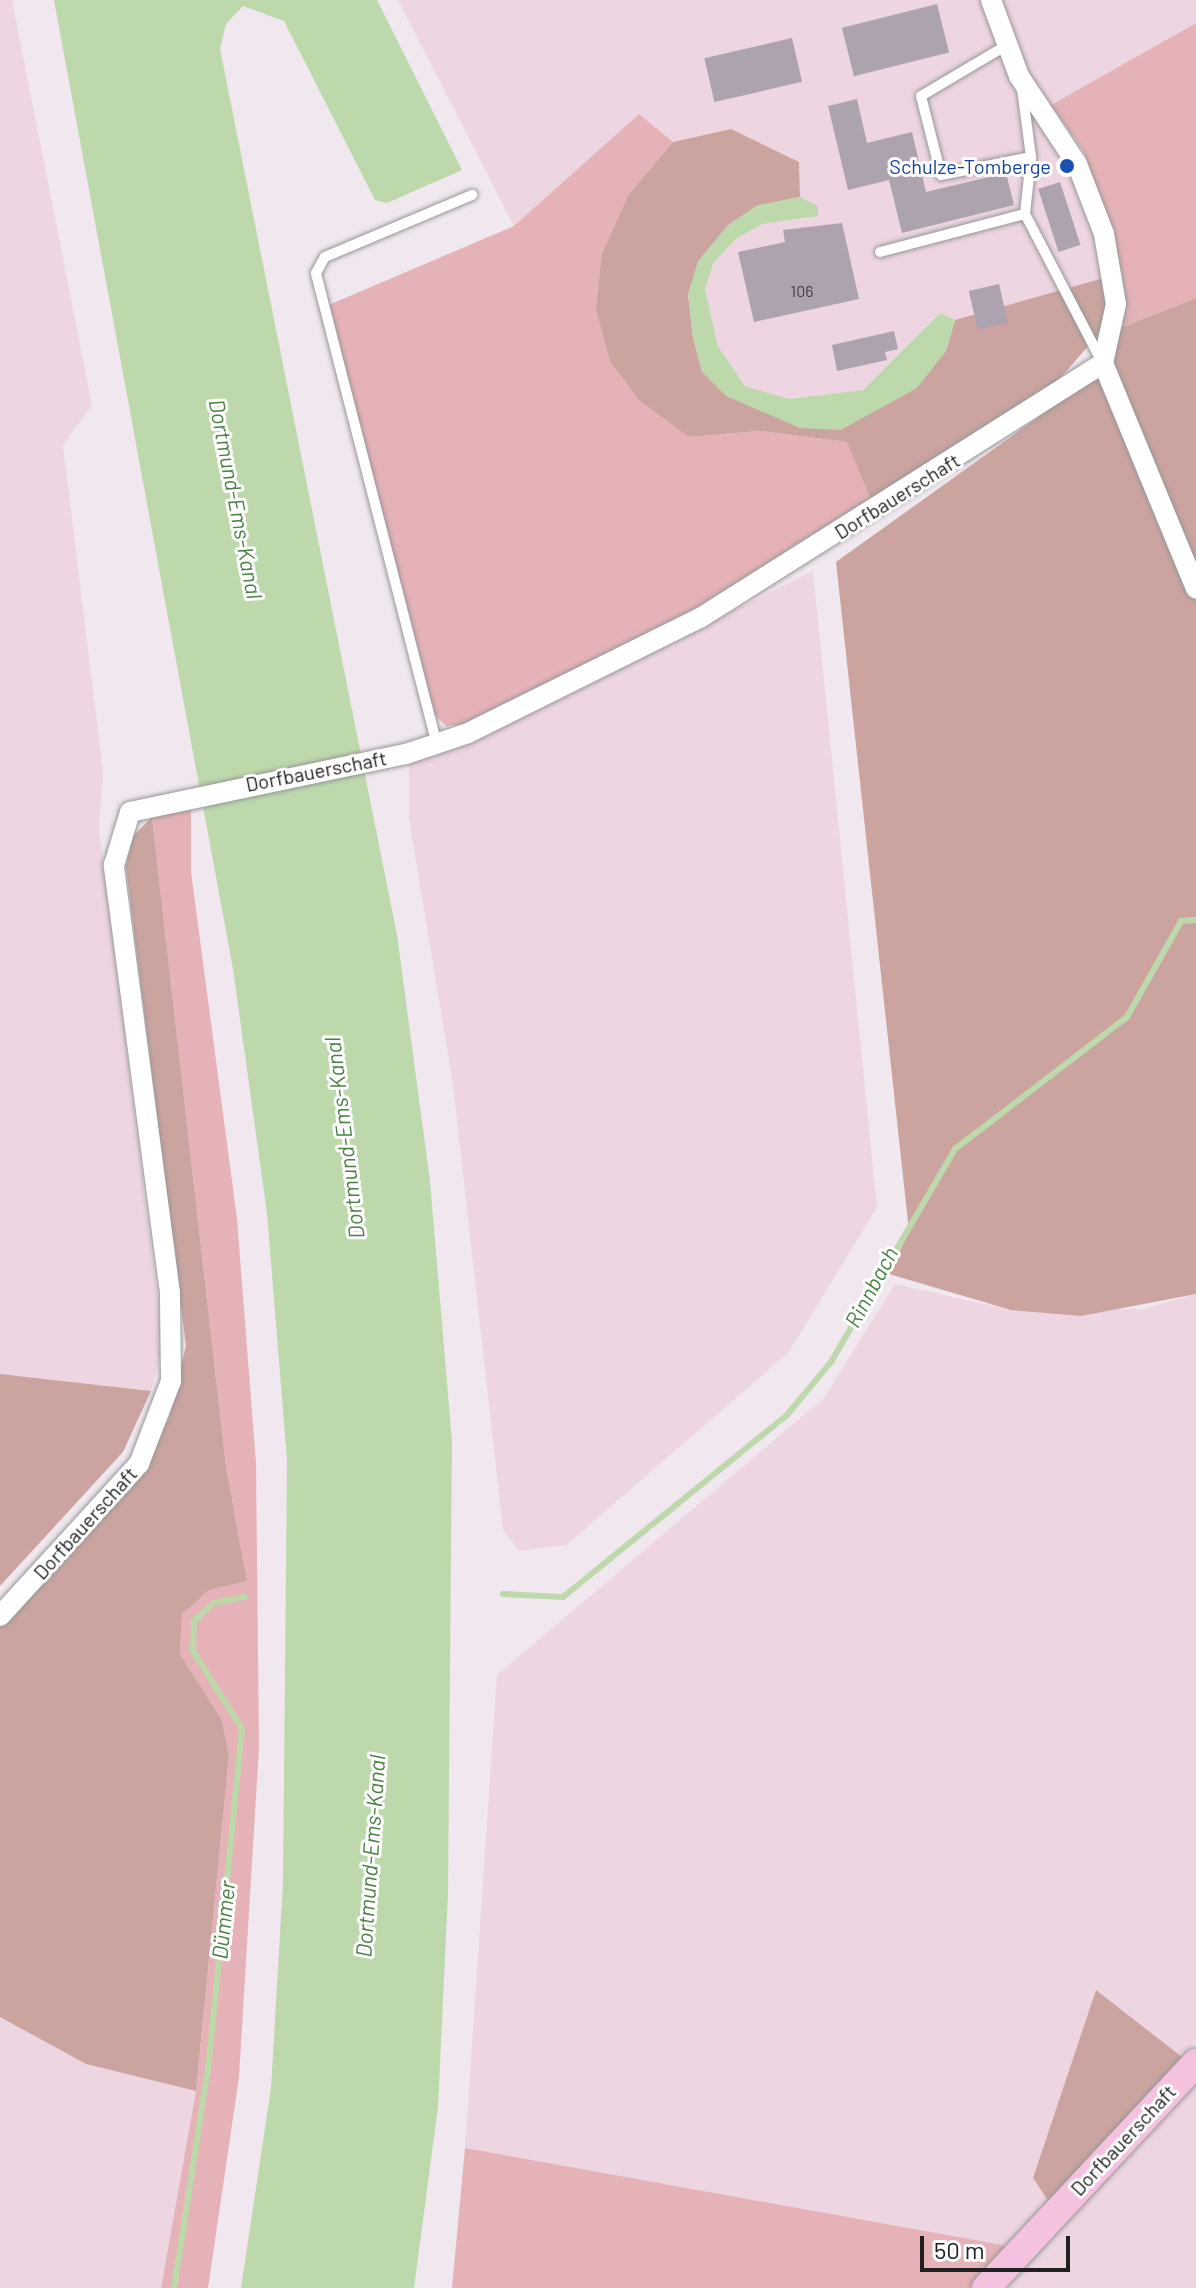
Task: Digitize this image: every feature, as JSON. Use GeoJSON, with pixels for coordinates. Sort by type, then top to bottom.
{"type":"FeatureCollection","features":[{"type":"Feature","properties":{"kind":"street"},"geometry":{"type":"LineString","coordinates":[[991,0],[1019,76],[1071,153],[1104,234],[1116,304],[1103,363],[1196,589]]}},
{"type":"Feature","properties":{"kind":"street","name":"Dorfbauerschaft"},"geometry":{"type":"LineString","coordinates":[[0,1616],[139,1464],[171,1381],[170,1293],[114,865],[130,812],[187,796],[386,758],[437,745],[700,618],[1103,363]]}},
{"type":"Feature","properties":{"kind":"street","name":"Dorfbauerschaft"},"geometry":{"type":"LineString","coordinates":[[986,2288],[1196,2063]]}},
{"type":"Feature","properties":{"kind":"lane"},"geometry":{"type":"LineString","coordinates":[[1007,45],[921,96],[941,175],[1031,157]]}},
{"type":"Feature","properties":{"kind":"lane"},"geometry":{"type":"LineString","coordinates":[[1019,76],[1031,157],[1025,214],[1103,363]]}},
{"type":"Feature","properties":{"kind":"lane"},"geometry":{"type":"LineString","coordinates":[[437,745],[316,273],[325,257],[472,195]]}},
{"type":"Feature","properties":{"kind":"lane"},"geometry":{"type":"LineString","coordinates":[[880,252],[1025,214]]}},
{"type":"Feature","properties":{"kind":"shaded area"},"geometry":{"type":"Polygon","coordinates":[[[0,0],[12,0],[92,405],[63,445],[103,772],[99,830],[163,1343],[151,1391],[0,1374],[0,0]]]}},
{"type":"Feature","properties":{"kind":"shaded area"},"geometry":{"type":"Polygon","coordinates":[[[398,0],[984,0],[1071,161],[1107,277],[955,320],[939,313],[863,390],[789,399],[745,386],[718,346],[705,290],[713,263],[736,239],[762,223],[809,218],[817,206],[800,197],[799,162],[731,129],[673,142],[639,114],[514,226],[398,0]]]}},
{"type":"Feature","properties":{"kind":"shaded area"},"geometry":{"type":"Polygon","coordinates":[[[999,0],[1196,0],[1196,23],[1051,105],[1026,71],[999,0]]]}},
{"type":"Feature","properties":{"kind":"shaded area"},"geometry":{"type":"Polygon","coordinates":[[[1196,23],[1196,298],[1120,328],[1122,274],[1112,231],[1084,152],[1051,105],[1196,23]]]}},
{"type":"Feature","properties":{"kind":"shaded area"},"geometry":{"type":"Polygon","coordinates":[[[639,114],[673,142],[629,194],[689,437],[760,431],[848,442],[871,500],[695,611],[463,724],[446,726],[434,714],[324,307],[514,226],[639,114]]]}},
{"type":"Feature","properties":{"kind":"shaded area"},"geometry":{"type":"Polygon","coordinates":[[[731,129],[799,162],[800,197],[756,206],[688,294],[693,337],[702,372],[800,428],[946,351],[955,320],[1107,277],[1110,303],[1102,330],[1056,383],[871,500],[847,442],[760,431],[689,437],[639,400],[610,361],[596,309],[602,254],[629,194],[673,142],[731,129]]]}},
{"type":"Feature","properties":{"kind":"shaded area"},"geometry":{"type":"Polygon","coordinates":[[[1196,298],[1196,1294],[1081,1316],[1011,1310],[889,1274],[909,1231],[836,562],[1065,398],[1120,328],[1196,298]]]}},
{"type":"Feature","properties":{"kind":"shaded area"},"geometry":{"type":"Polygon","coordinates":[[[813,571],[877,1207],[789,1352],[566,1545],[519,1551],[503,1530],[453,1084],[409,819],[409,761],[453,749],[813,571]]]}},
{"type":"Feature","properties":{"kind":"shaded area"},"geometry":{"type":"Polygon","coordinates":[[[191,807],[191,872],[237,1219],[256,1463],[259,1747],[239,2077],[208,2288],[161,2288],[196,2091],[229,1756],[222,1720],[180,1654],[182,1613],[209,1590],[247,1581],[226,1466],[152,817],[191,807]]]}},
{"type":"Feature","properties":{"kind":"shaded area"},"geometry":{"type":"Polygon","coordinates":[[[152,817],[226,1466],[247,1581],[209,1590],[182,1614],[180,1654],[222,1720],[229,1756],[196,2091],[86,2064],[0,2017],[0,1621],[142,1466],[169,1418],[186,1346],[126,867],[132,837],[152,817]]]}},
{"type":"Feature","properties":{"kind":"shaded area"},"geometry":{"type":"Polygon","coordinates":[[[895,1284],[1011,1310],[1143,1309],[1196,1294],[1196,2042],[1182,2057],[1095,1991],[1049,2202],[1008,2246],[465,2148],[497,1675],[824,1398],[895,1284]]]}},
{"type":"Feature","properties":{"kind":"shaded area"},"geometry":{"type":"Polygon","coordinates":[[[0,1374],[151,1391],[123,1452],[0,1586],[0,1374]]]}},
{"type":"Feature","properties":{"kind":"shaded area"},"geometry":{"type":"Polygon","coordinates":[[[1096,1990],[1182,2057],[1049,2202],[1033,2178],[1096,1990]]]}},
{"type":"Feature","properties":{"kind":"shaded area"},"geometry":{"type":"Polygon","coordinates":[[[0,2017],[86,2064],[196,2091],[161,2288],[0,2288],[0,2017]]]}},
{"type":"Feature","properties":{"kind":"shaded area"},"geometry":{"type":"Polygon","coordinates":[[[1196,2082],[1196,2288],[998,2288],[1196,2082]]]}},
{"type":"Feature","properties":{"kind":"shaded area"},"geometry":{"type":"Polygon","coordinates":[[[465,2148],[1008,2246],[970,2288],[452,2288],[465,2148]]]}},
{"type":"Feature","properties":{"kind":"water","name":"Dortmund-Ems-Kanal"},"geometry":{"type":"Polygon","coordinates":[[[54,0],[377,0],[462,170],[387,203],[375,200],[284,21],[243,6],[226,24],[220,49],[397,935],[430,1181],[452,1442],[448,1893],[438,2107],[414,2288],[241,2288],[271,2088],[283,1883],[287,1460],[267,1213],[233,969],[54,0]]]}},
{"type":"Feature","properties":{"kind":"water"},"geometry":{"type":"Polygon","coordinates":[[[800,197],[818,206],[818,216],[762,224],[736,239],[713,263],[705,290],[718,346],[745,386],[789,399],[863,390],[940,313],[955,320],[946,351],[917,388],[841,430],[800,428],[726,396],[702,372],[693,337],[688,294],[698,261],[728,225],[756,206],[800,197]]]}},
{"type":"Feature","properties":{"kind":"building"},"geometry":{"type":"Polygon","coordinates":[[[937,4],[949,53],[854,76],[842,28],[937,4]]]}},
{"type":"Feature","properties":{"kind":"building"},"geometry":{"type":"Polygon","coordinates":[[[792,38],[802,82],[714,102],[704,58],[792,38]]]}},
{"type":"Feature","properties":{"kind":"building"},"geometry":{"type":"Polygon","coordinates":[[[857,99],[867,143],[912,132],[926,192],[1006,173],[1014,205],[902,233],[889,180],[848,190],[828,106],[857,99]]]}},
{"type":"Feature","properties":{"kind":"building"},"geometry":{"type":"Polygon","coordinates":[[[1060,182],[1080,245],[1059,252],[1038,189],[1060,182]]]}},
{"type":"Feature","properties":{"kind":"building"},"geometry":{"type":"Polygon","coordinates":[[[842,223],[859,299],[754,322],[738,252],[785,242],[783,230],[842,223]]]}},
{"type":"Feature","properties":{"kind":"building"},"geometry":{"type":"Polygon","coordinates":[[[999,284],[1008,323],[978,330],[969,291],[999,284]]]}},
{"type":"Feature","properties":{"kind":"building"},"geometry":{"type":"Polygon","coordinates":[[[894,331],[898,349],[885,352],[887,360],[837,371],[832,345],[894,331]]]}},
{"type":"Feature","properties":{"kind":"waterway","name":"Rinnbach"},"geometry":{"type":"LineString","coordinates":[[503,1594],[563,1597],[787,1415],[831,1362],[955,1149],[1127,1017],[1181,921],[1196,920]]}},
{"type":"Feature","properties":{"kind":"waterway","name":"Dümmer"},"geometry":{"type":"LineString","coordinates":[[174,2288],[208,2069],[242,1729],[193,1651],[194,1621],[213,1603],[244,1597]]}},
{"type":"Feature","properties":{"kind":"place","name":"Schulze-Tomberge"},"geometry":{"type":"Point","coordinates":[1067,166]}}]}
